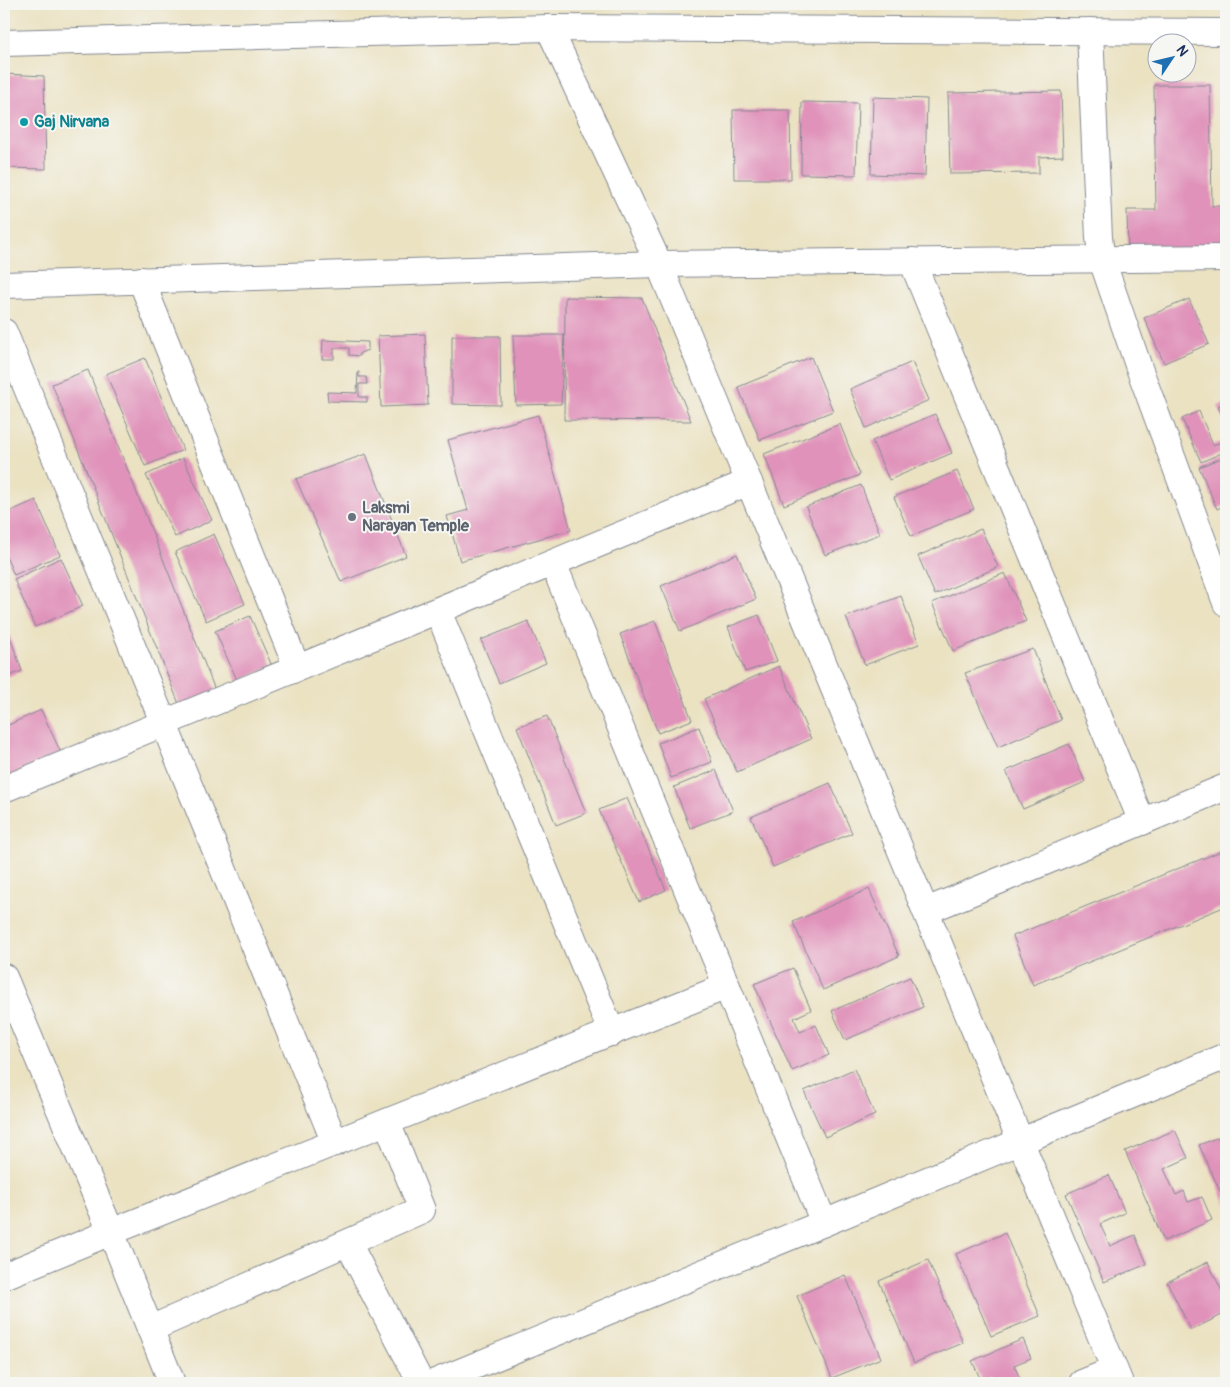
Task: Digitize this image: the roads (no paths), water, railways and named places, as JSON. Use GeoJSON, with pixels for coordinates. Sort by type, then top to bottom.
{"type":"FeatureCollection","features":[{"type":"Feature","properties":{"kind":"street"},"geometry":{"type":"LineString","coordinates":[[550,28],[659,264],[1117,1376],[1082,1383]]}},
{"type":"Feature","properties":{"kind":"street"},"geometry":{"type":"LineString","coordinates":[[4,43],[550,28],[1226,32]]}},
{"type":"Feature","properties":{"kind":"street"},"geometry":{"type":"LineString","coordinates":[[1090,31],[1099,238],[1102,260],[1138,365],[1226,603]]}},
{"type":"Feature","properties":{"kind":"street"},"geometry":{"type":"LineString","coordinates":[[4,285],[659,264],[1226,258]]}},
{"type":"Feature","properties":{"kind":"street"},"geometry":{"type":"LineString","coordinates":[[912,261],[1142,822]]}},
{"type":"Feature","properties":{"kind":"street"},"geometry":{"type":"LineString","coordinates":[[141,280],[297,668]]}},
{"type":"Feature","properties":{"kind":"street"},"geometry":{"type":"LineString","coordinates":[[4,332],[335,1143]]}},
{"type":"Feature","properties":{"kind":"street"},"geometry":{"type":"LineString","coordinates":[[4,789],[749,482]]}},
{"type":"Feature","properties":{"kind":"street"},"geometry":{"type":"LineString","coordinates":[[553,563],[824,1223]]}},
{"type":"Feature","properties":{"kind":"street"},"geometry":{"type":"LineString","coordinates":[[438,610],[612,1033]]}},
{"type":"Feature","properties":{"kind":"street"},"geometry":{"type":"LineString","coordinates":[[926,912],[1226,787]]}},
{"type":"Feature","properties":{"kind":"street"},"geometry":{"type":"LineString","coordinates":[[4,977],[172,1383]]}},
{"type":"Feature","properties":{"kind":"street"},"geometry":{"type":"LineString","coordinates":[[4,1276],[727,986]]}},
{"type":"Feature","properties":{"kind":"street"},"geometry":{"type":"LineString","coordinates":[[433,1383],[1226,1056]]}},
{"type":"Feature","properties":{"kind":"street"},"geometry":{"type":"LineString","coordinates":[[150,1329],[422,1210],[387,1122]]}},
{"type":"Feature","properties":{"kind":"street"},"geometry":{"type":"LineString","coordinates":[[348,1242],[421,1383]]}},
{"type":"Feature","properties":{"kind":"place","name":"Gaj Nirvana"},"geometry":{"type":"Point","coordinates":[24,122]}},
{"type":"Feature","properties":{"kind":"place","name":"Laksmi Narayan Temple"},"geometry":{"type":"Point","coordinates":[352,517]}}]}
